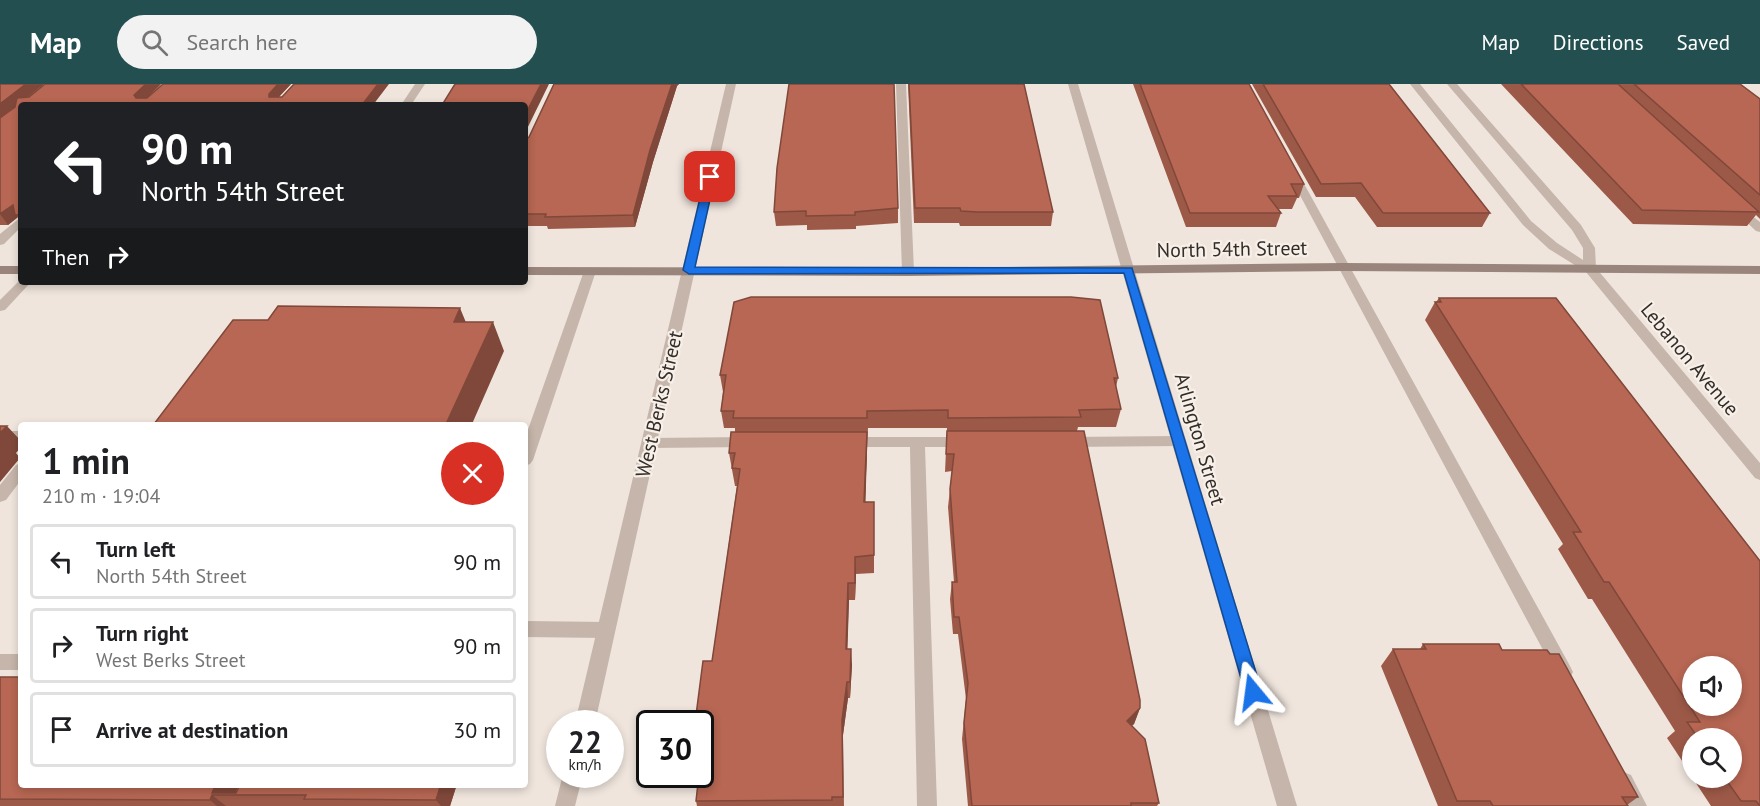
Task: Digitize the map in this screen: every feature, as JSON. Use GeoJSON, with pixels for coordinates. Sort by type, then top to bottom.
{"type":"FeatureCollection","features":[{"type":"Feature","properties":{"kind":"street"},"geometry":{"type":"LineString","coordinates":[[408,102],[420,84]]}},
{"type":"Feature","properties":{"kind":"street","name":"West Berks Street"},"geometry":{"type":"LineString","coordinates":[[588,710],[731,84]]}},
{"type":"Feature","properties":{"kind":"street"},"geometry":{"type":"LineString","coordinates":[[901,84],[908,272]]}},
{"type":"Feature","properties":{"kind":"street","name":"Arlington Street"},"geometry":{"type":"LineString","coordinates":[[1073,84],[1287,806]]}},
{"type":"Feature","properties":{"kind":"street","name":"Lebanon Avenue"},"geometry":{"type":"LineString","coordinates":[[1414,84],[1527,223],[1553,246],[1590,269],[1760,474]]}},
{"type":"Feature","properties":{"kind":"street","name":"Lebanon Avenue"},"geometry":{"type":"LineString","coordinates":[[1452,84],[1576,228],[1588,248],[1590,269]]}},
{"type":"Feature","properties":{"kind":"street"},"geometry":{"type":"LineString","coordinates":[[1284,155],[1569,682]]}},
{"type":"Feature","properties":{"kind":"street"},"geometry":{"type":"LineString","coordinates":[[1725,196],[1760,228]]}},
{"type":"Feature","properties":{"kind":"street"},"geometry":{"type":"LineString","coordinates":[[0,241],[18,224]]}},
{"type":"Feature","properties":{"kind":"street","name":"North 54th Street"},"geometry":{"type":"LineString","coordinates":[[528,271],[908,272],[1344,267],[1760,270]]}},
{"type":"Feature","properties":{"kind":"street"},"geometry":{"type":"LineString","coordinates":[[0,270],[18,270]]}},
{"type":"Feature","properties":{"kind":"street"},"geometry":{"type":"LineString","coordinates":[[528,451],[590,271]]}},
{"type":"Feature","properties":{"kind":"street"},"geometry":{"type":"LineString","coordinates":[[0,307],[22,285]]}},
{"type":"Feature","properties":{"kind":"street"},"geometry":{"type":"LineString","coordinates":[[0,436],[18,436]]}},
{"type":"Feature","properties":{"kind":"street"},"geometry":{"type":"LineString","coordinates":[[1048,442],[1179,441]]}},
{"type":"Feature","properties":{"kind":"street"},"geometry":{"type":"LineString","coordinates":[[650,442],[766,442]]}},
{"type":"Feature","properties":{"kind":"street"},"geometry":{"type":"LineString","coordinates":[[836,442],[976,442]]}},
{"type":"Feature","properties":{"kind":"street"},"geometry":{"type":"LineString","coordinates":[[917,442],[927,806]]}},
{"type":"Feature","properties":{"kind":"street"},"geometry":{"type":"LineString","coordinates":[[0,496],[18,473]]}},
{"type":"Feature","properties":{"kind":"street"},"geometry":{"type":"LineString","coordinates":[[528,629],[606,630]]}},
{"type":"Feature","properties":{"kind":"street"},"geometry":{"type":"LineString","coordinates":[[0,662],[18,662]]}},
{"type":"Feature","properties":{"kind":"street"},"geometry":{"type":"LineString","coordinates":[[1615,765],[1637,806]]}},
{"type":"Feature","properties":{"kind":"street"},"geometry":{"type":"LineString","coordinates":[[565,806],[570,788]]}},
{"type":"Feature","properties":{"kind":"building"},"geometry":{"type":"Polygon","coordinates":[[[0,84],[26,84],[0,104],[0,84]]]}},
{"type":"Feature","properties":{"kind":"building"},"geometry":{"type":"Polygon","coordinates":[[[45,84],[146,84],[134,95],[136,98],[147,98],[163,84],[278,84],[269,97],[282,97],[294,84],[378,84],[364,102],[18,102],[18,215],[15,215],[13,205],[0,214],[0,118],[15,107],[17,98],[29,97],[45,84]]]}},
{"type":"Feature","properties":{"kind":"building"},"geometry":{"type":"Polygon","coordinates":[[[455,84],[541,84],[528,109],[528,102],[444,102],[455,84]]]}},
{"type":"Feature","properties":{"kind":"building"},"geometry":{"type":"Polygon","coordinates":[[[554,84],[672,84],[650,150],[633,215],[545,217],[546,214],[528,214],[529,137],[554,84]]]}},
{"type":"Feature","properties":{"kind":"building"},"geometry":{"type":"Polygon","coordinates":[[[789,84],[894,84],[898,208],[855,212],[855,215],[806,216],[806,211],[774,212],[777,168],[789,84]]]}},
{"type":"Feature","properties":{"kind":"building"},"geometry":{"type":"Polygon","coordinates":[[[909,84],[1024,84],[1053,212],[977,212],[961,211],[960,208],[915,208],[909,84]]]}},
{"type":"Feature","properties":{"kind":"building"},"geometry":{"type":"Polygon","coordinates":[[[1140,84],[1249,84],[1304,184],[1291,184],[1297,196],[1268,196],[1281,213],[1190,213],[1140,84]]]}},
{"type":"Feature","properties":{"kind":"building"},"geometry":{"type":"Polygon","coordinates":[[[1263,84],[1389,84],[1490,213],[1383,213],[1361,183],[1321,184],[1263,84]]]}},
{"type":"Feature","properties":{"kind":"building"},"geometry":{"type":"Polygon","coordinates":[[[1521,84],[1618,84],[1759,212],[1642,210],[1521,84]]]}},
{"type":"Feature","properties":{"kind":"building"},"geometry":{"type":"Polygon","coordinates":[[[1634,84],[1740,84],[1760,99],[1760,195],[1634,84]]]}},
{"type":"Feature","properties":{"kind":"building"},"geometry":{"type":"Polygon","coordinates":[[[751,297],[1071,297],[1100,300],[1118,378],[1114,378],[1121,409],[1079,410],[1081,417],[948,418],[948,410],[867,411],[867,418],[733,418],[734,411],[721,411],[726,375],[720,375],[734,302],[751,297]]]}},
{"type":"Feature","properties":{"kind":"building"},"geometry":{"type":"Polygon","coordinates":[[[1439,298],[1556,298],[1760,561],[1760,806],[1756,801],[1741,801],[1732,788],[1742,788],[1742,728],[1691,728],[1687,722],[1700,722],[1696,716],[1742,716],[1742,656],[1682,656],[1682,694],[1609,582],[1604,582],[1573,532],[1581,532],[1435,302],[1441,302],[1439,298]]]}},
{"type":"Feature","properties":{"kind":"building"},"geometry":{"type":"Polygon","coordinates":[[[278,306],[460,308],[454,322],[493,322],[447,422],[156,422],[233,320],[268,320],[278,306]]]}},
{"type":"Feature","properties":{"kind":"building"},"geometry":{"type":"Polygon","coordinates":[[[0,426],[7,426],[0,433],[0,426]]]}},
{"type":"Feature","properties":{"kind":"building"},"geometry":{"type":"Polygon","coordinates":[[[947,431],[1084,431],[1140,700],[1140,708],[1127,721],[1145,739],[1159,803],[1131,803],[1131,806],[972,806],[964,723],[968,683],[959,617],[954,617],[952,582],[957,582],[950,489],[954,454],[946,454],[947,431]]]}},
{"type":"Feature","properties":{"kind":"building"},"geometry":{"type":"Polygon","coordinates":[[[731,432],[867,432],[864,502],[874,502],[874,555],[855,557],[855,583],[848,583],[846,649],[851,649],[850,682],[847,682],[842,720],[843,797],[832,797],[832,800],[696,801],[697,788],[714,788],[714,710],[697,710],[703,661],[712,661],[740,469],[732,468],[735,453],[729,453],[731,432]]]}},
{"type":"Feature","properties":{"kind":"building"},"geometry":{"type":"Polygon","coordinates":[[[1423,644],[1499,644],[1502,650],[1547,650],[1550,654],[1559,654],[1638,797],[1622,797],[1628,806],[1493,806],[1490,801],[1457,801],[1393,649],[1426,649],[1423,644]]]}},
{"type":"Feature","properties":{"kind":"building"},"geometry":{"type":"Polygon","coordinates":[[[0,677],[18,677],[18,788],[214,788],[212,793],[236,793],[238,788],[440,788],[436,800],[304,799],[306,795],[212,795],[210,800],[0,799],[0,677]]]}},
{"type":"Feature","properties":{"kind":"route"},"geometry":{"type":"LineString","coordinates":[[710,177],[689,270],[908,272],[1128,270],[1253,692]]}}]}
